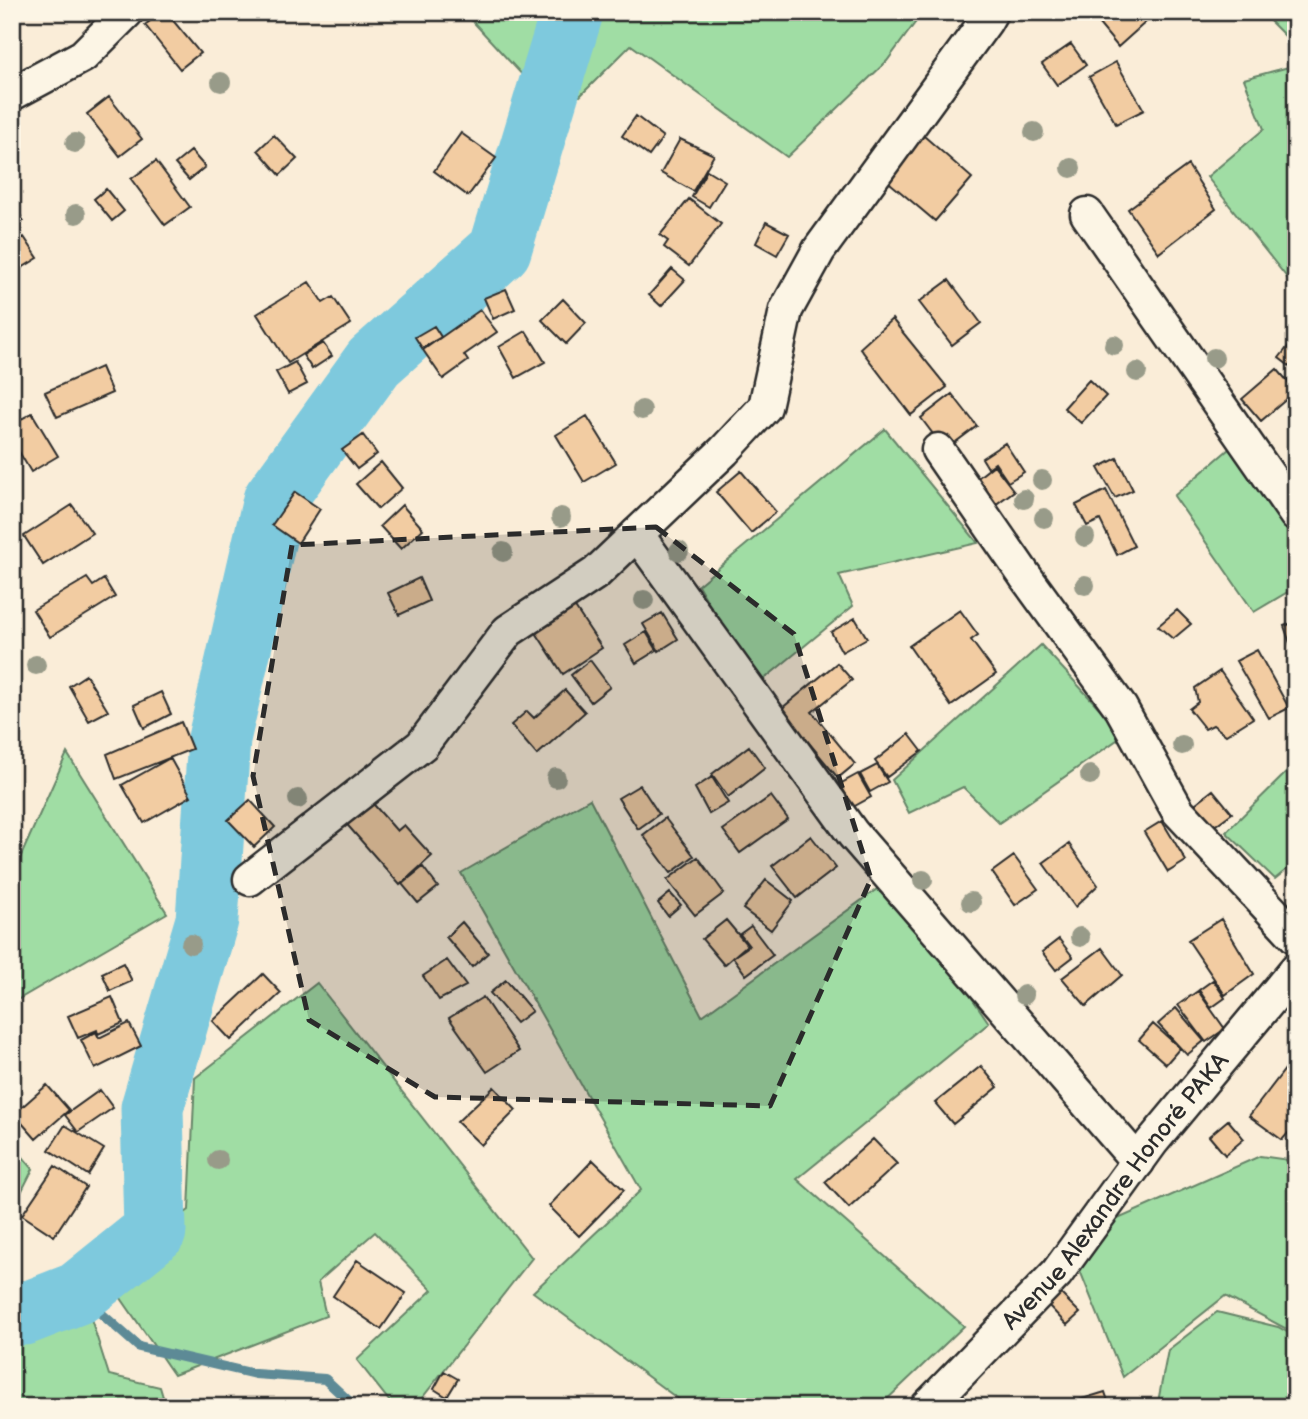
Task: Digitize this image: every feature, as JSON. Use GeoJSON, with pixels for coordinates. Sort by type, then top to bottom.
{"type":"FeatureCollection","features":[{"type":"Feature","properties":{"kind":"street"},"geometry":{"type":"LineString","coordinates":[[12,94],[83,56],[127,12]]}},
{"type":"Feature","properties":{"kind":"street"},"geometry":{"type":"LineString","coordinates":[[250,879],[422,745],[508,631],[596,573],[724,451],[765,407],[786,310],[819,250],[991,12]]}},
{"type":"Feature","properties":{"kind":"street"},"geometry":{"type":"LineString","coordinates":[[1087,214],[1296,515]]}},
{"type":"Feature","properties":{"kind":"street"},"geometry":{"type":"LineString","coordinates":[[938,450],[1121,708],[1178,811],[1296,937]]}},
{"type":"Feature","properties":{"kind":"street"},"geometry":{"type":"LineString","coordinates":[[637,534],[853,834],[1138,1162]]}},
{"type":"Feature","properties":{"kind":"street","name":"Avenue Alexandre Honoré PAKA"},"geometry":{"type":"LineString","coordinates":[[927,1407],[1057,1273],[1152,1142],[1296,969]]}},
{"type":"Feature","properties":{"kind":"highlighted area"},"geometry":{"type":"Polygon","coordinates":[[[656,527],[794,634],[871,879],[770,1106],[435,1097],[309,1020],[253,776],[292,545],[656,527]]]}},
{"type":"Feature","properties":{"kind":"green space"},"geometry":{"type":"Polygon","coordinates":[[[464,12],[923,12],[887,61],[787,157],[631,45],[580,96],[525,78],[464,12]]]}},
{"type":"Feature","properties":{"kind":"green space"},"geometry":{"type":"Polygon","coordinates":[[[1261,12],[1296,12],[1296,46],[1295,46],[1261,12]]]}},
{"type":"Feature","properties":{"kind":"green space"},"geometry":{"type":"Polygon","coordinates":[[[1296,65],[1296,289],[1207,177],[1264,129],[1244,79],[1296,65]]]}},
{"type":"Feature","properties":{"kind":"green space"},"geometry":{"type":"Polygon","coordinates":[[[885,429],[978,543],[839,575],[853,606],[757,685],[698,585],[885,429]]]}},
{"type":"Feature","properties":{"kind":"green space"},"geometry":{"type":"Polygon","coordinates":[[[1229,449],[1296,537],[1296,587],[1254,612],[1174,496],[1229,449]]]}},
{"type":"Feature","properties":{"kind":"green space"},"geometry":{"type":"Polygon","coordinates":[[[1041,645],[1124,735],[999,823],[963,787],[909,813],[892,780],[1041,645]]]}},
{"type":"Feature","properties":{"kind":"green space"},"geometry":{"type":"Polygon","coordinates":[[[67,753],[167,913],[12,1003],[12,876],[67,753]]]}},
{"type":"Feature","properties":{"kind":"green space"},"geometry":{"type":"Polygon","coordinates":[[[1296,763],[1296,862],[1275,879],[1226,832],[1296,763]]]}},
{"type":"Feature","properties":{"kind":"green space"},"geometry":{"type":"Polygon","coordinates":[[[590,799],[702,1016],[891,879],[989,1023],[797,1179],[964,1326],[879,1407],[689,1407],[533,1292],[641,1190],[461,873],[590,799]]]}},
{"type":"Feature","properties":{"kind":"green space"},"geometry":{"type":"Polygon","coordinates":[[[317,983],[532,1258],[415,1407],[394,1407],[357,1360],[432,1290],[375,1232],[318,1282],[326,1316],[174,1375],[103,1272],[189,1210],[195,1078],[317,983]]]}},
{"type":"Feature","properties":{"kind":"green space"},"geometry":{"type":"Polygon","coordinates":[[[12,1144],[33,1169],[12,1210],[12,1144]]]}},
{"type":"Feature","properties":{"kind":"green space"},"geometry":{"type":"Polygon","coordinates":[[[1260,1156],[1296,1161],[1296,1334],[1225,1296],[1123,1377],[1068,1241],[1260,1156]]]}},
{"type":"Feature","properties":{"kind":"green space"},"geometry":{"type":"Polygon","coordinates":[[[85,1300],[109,1375],[160,1387],[166,1407],[12,1407],[12,1309],[85,1300]]]}},
{"type":"Feature","properties":{"kind":"green space"},"geometry":{"type":"Polygon","coordinates":[[[1217,1312],[1278,1327],[1296,1337],[1296,1407],[1157,1407],[1168,1350],[1217,1312]]]}},
{"type":"Feature","properties":{"kind":"building"},"geometry":{"type":"Polygon","coordinates":[[[161,12],[166,12],[200,53],[180,69],[145,25],[161,12]]]}},
{"type":"Feature","properties":{"kind":"building"},"geometry":{"type":"Polygon","coordinates":[[[1089,12],[1157,12],[1118,47],[1089,12]]]}},
{"type":"Feature","properties":{"kind":"building"},"geometry":{"type":"Polygon","coordinates":[[[1071,44],[1086,65],[1057,85],[1042,64],[1071,44]]]}},
{"type":"Feature","properties":{"kind":"building"},"geometry":{"type":"Polygon","coordinates":[[[1116,62],[1144,110],[1116,124],[1089,77],[1116,62]]]}},
{"type":"Feature","properties":{"kind":"building"},"geometry":{"type":"Polygon","coordinates":[[[109,97],[142,139],[120,156],[87,114],[109,97]]]}},
{"type":"Feature","properties":{"kind":"building"},"geometry":{"type":"Polygon","coordinates":[[[636,116],[663,137],[649,156],[622,136],[636,116]]]}},
{"type":"Feature","properties":{"kind":"building"},"geometry":{"type":"Polygon","coordinates":[[[916,129],[972,178],[935,221],[878,173],[916,129]]]}},
{"type":"Feature","properties":{"kind":"building"},"geometry":{"type":"Polygon","coordinates":[[[461,133],[496,158],[468,196],[434,171],[461,133]]]}},
{"type":"Feature","properties":{"kind":"building"},"geometry":{"type":"Polygon","coordinates":[[[274,135],[297,159],[280,175],[258,150],[274,135]]]}},
{"type":"Feature","properties":{"kind":"building"},"geometry":{"type":"Polygon","coordinates":[[[680,139],[714,155],[693,191],[661,173],[680,139]]]}},
{"type":"Feature","properties":{"kind":"building"},"geometry":{"type":"Polygon","coordinates":[[[191,151],[205,167],[189,180],[175,164],[191,151]]]}},
{"type":"Feature","properties":{"kind":"building"},"geometry":{"type":"Polygon","coordinates":[[[156,161],[190,207],[165,225],[131,179],[156,161]]]}},
{"type":"Feature","properties":{"kind":"building"},"geometry":{"type":"Polygon","coordinates":[[[1188,165],[1216,209],[1159,253],[1128,209],[1188,165]]]}},
{"type":"Feature","properties":{"kind":"building"},"geometry":{"type":"Polygon","coordinates":[[[707,170],[725,181],[709,207],[692,197],[707,170]]]}},
{"type":"Feature","properties":{"kind":"building"},"geometry":{"type":"Polygon","coordinates":[[[106,189],[124,211],[112,221],[94,199],[106,189]]]}},
{"type":"Feature","properties":{"kind":"building"},"geometry":{"type":"Polygon","coordinates":[[[689,199],[721,224],[689,266],[664,247],[668,241],[660,235],[689,199]]]}},
{"type":"Feature","properties":{"kind":"building"},"geometry":{"type":"Polygon","coordinates":[[[12,201],[23,220],[12,226],[12,201]]]}},
{"type":"Feature","properties":{"kind":"building"},"geometry":{"type":"Polygon","coordinates":[[[766,222],[789,234],[777,255],[756,243],[766,222]]]}},
{"type":"Feature","properties":{"kind":"building"},"geometry":{"type":"Polygon","coordinates":[[[24,237],[38,258],[12,274],[12,244],[24,237]]]}},
{"type":"Feature","properties":{"kind":"building"},"geometry":{"type":"Polygon","coordinates":[[[672,269],[685,280],[661,306],[649,295],[672,269]]]}},
{"type":"Feature","properties":{"kind":"building"},"geometry":{"type":"Polygon","coordinates":[[[949,280],[981,323],[952,345],[919,302],[949,280]]]}},
{"type":"Feature","properties":{"kind":"building"},"geometry":{"type":"Polygon","coordinates":[[[309,282],[323,303],[333,297],[351,324],[288,363],[257,314],[309,282]]]}},
{"type":"Feature","properties":{"kind":"building"},"geometry":{"type":"Polygon","coordinates":[[[506,289],[515,309],[493,319],[484,298],[506,289]]]}},
{"type":"Feature","properties":{"kind":"building"},"geometry":{"type":"Polygon","coordinates":[[[563,299],[586,323],[566,344],[542,320],[563,299]]]}},
{"type":"Feature","properties":{"kind":"building"},"geometry":{"type":"Polygon","coordinates":[[[480,310],[497,332],[464,355],[468,361],[443,379],[423,350],[480,310]]]}},
{"type":"Feature","properties":{"kind":"building"},"geometry":{"type":"Polygon","coordinates":[[[892,319],[947,387],[911,415],[860,348],[892,319]]]}},
{"type":"Feature","properties":{"kind":"building"},"geometry":{"type":"Polygon","coordinates":[[[434,326],[441,337],[422,348],[415,337],[434,326]]]}},
{"type":"Feature","properties":{"kind":"building"},"geometry":{"type":"Polygon","coordinates":[[[526,331],[545,362],[516,378],[499,347],[526,331]]]}},
{"type":"Feature","properties":{"kind":"building"},"geometry":{"type":"Polygon","coordinates":[[[323,343],[332,356],[312,369],[303,355],[323,343]]]}},
{"type":"Feature","properties":{"kind":"building"},"geometry":{"type":"Polygon","coordinates":[[[1290,344],[1296,348],[1296,371],[1279,358],[1290,344]]]}},
{"type":"Feature","properties":{"kind":"building"},"geometry":{"type":"Polygon","coordinates":[[[295,362],[307,384],[288,394],[276,372],[295,362]]]}},
{"type":"Feature","properties":{"kind":"building"},"geometry":{"type":"Polygon","coordinates":[[[101,367],[112,393],[57,417],[45,392],[101,367]]]}},
{"type":"Feature","properties":{"kind":"building"},"geometry":{"type":"Polygon","coordinates":[[[1277,369],[1296,391],[1261,421],[1242,399],[1277,369]]]}},
{"type":"Feature","properties":{"kind":"building"},"geometry":{"type":"Polygon","coordinates":[[[1089,380],[1106,396],[1081,423],[1064,408],[1089,380]]]}},
{"type":"Feature","properties":{"kind":"building"},"geometry":{"type":"Polygon","coordinates":[[[952,394],[977,426],[945,450],[921,418],[952,394]]]}},
{"type":"Feature","properties":{"kind":"building"},"geometry":{"type":"Polygon","coordinates":[[[32,413],[58,456],[31,472],[12,440],[12,424],[32,413]]]}},
{"type":"Feature","properties":{"kind":"building"},"geometry":{"type":"Polygon","coordinates":[[[587,416],[616,463],[584,482],[556,435],[587,416]]]}},
{"type":"Feature","properties":{"kind":"building"},"geometry":{"type":"Polygon","coordinates":[[[363,435],[377,454],[357,469],[342,450],[363,435]]]}},
{"type":"Feature","properties":{"kind":"building"},"geometry":{"type":"Polygon","coordinates":[[[1005,443],[1024,472],[1008,482],[995,463],[988,468],[982,458],[1005,443]]]}},
{"type":"Feature","properties":{"kind":"building"},"geometry":{"type":"Polygon","coordinates":[[[1117,458],[1133,490],[1115,498],[1098,468],[1117,458]]]}},
{"type":"Feature","properties":{"kind":"building"},"geometry":{"type":"Polygon","coordinates":[[[381,462],[402,488],[378,509],[356,484],[381,462]]]}},
{"type":"Feature","properties":{"kind":"building"},"geometry":{"type":"Polygon","coordinates":[[[994,465],[1014,491],[995,505],[975,480],[994,465]]]}},
{"type":"Feature","properties":{"kind":"building"},"geometry":{"type":"Polygon","coordinates":[[[741,471],[776,512],[751,533],[716,492],[741,471]]]}},
{"type":"Feature","properties":{"kind":"building"},"geometry":{"type":"Polygon","coordinates":[[[1106,490],[1134,546],[1117,555],[1100,520],[1087,526],[1076,505],[1106,490]]]}},
{"type":"Feature","properties":{"kind":"building"},"geometry":{"type":"Polygon","coordinates":[[[295,492],[320,509],[298,543],[272,525],[295,492]]]}},
{"type":"Feature","properties":{"kind":"building"},"geometry":{"type":"Polygon","coordinates":[[[72,505],[92,533],[43,565],[24,536],[72,505]]]}},
{"type":"Feature","properties":{"kind":"building"},"geometry":{"type":"Polygon","coordinates":[[[402,505],[423,529],[401,549],[380,526],[402,505]]]}},
{"type":"Feature","properties":{"kind":"building"},"geometry":{"type":"Polygon","coordinates":[[[87,578],[93,586],[104,579],[115,597],[50,637],[33,610],[87,578]]]}},
{"type":"Feature","properties":{"kind":"building"},"geometry":{"type":"Polygon","coordinates":[[[419,578],[429,601],[399,615],[388,593],[419,578]]]}},
{"type":"Feature","properties":{"kind":"building"},"geometry":{"type":"Polygon","coordinates":[[[570,600],[602,648],[563,674],[531,625],[570,600]]]}},
{"type":"Feature","properties":{"kind":"building"},"geometry":{"type":"Polygon","coordinates":[[[960,610],[978,635],[971,640],[996,674],[951,706],[909,646],[960,610]]]}},
{"type":"Feature","properties":{"kind":"building"},"geometry":{"type":"Polygon","coordinates":[[[1177,610],[1191,624],[1173,639],[1158,626],[1177,610]]]}},
{"type":"Feature","properties":{"kind":"building"},"geometry":{"type":"Polygon","coordinates":[[[662,613],[678,639],[659,651],[643,624],[662,613]]]}},
{"type":"Feature","properties":{"kind":"building"},"geometry":{"type":"Polygon","coordinates":[[[855,618],[867,638],[842,652],[831,632],[855,618]]]}},
{"type":"Feature","properties":{"kind":"building"},"geometry":{"type":"Polygon","coordinates":[[[1296,622],[1296,645],[1291,646],[1284,626],[1296,622]]]}},
{"type":"Feature","properties":{"kind":"building"},"geometry":{"type":"Polygon","coordinates":[[[646,632],[657,650],[636,663],[625,645],[646,632]]]}},
{"type":"Feature","properties":{"kind":"building"},"geometry":{"type":"Polygon","coordinates":[[[1257,650],[1289,708],[1269,718],[1236,661],[1257,650]]]}},
{"type":"Feature","properties":{"kind":"building"},"geometry":{"type":"Polygon","coordinates":[[[590,660],[610,687],[591,702],[571,675],[590,660]]]}},
{"type":"Feature","properties":{"kind":"building"},"geometry":{"type":"Polygon","coordinates":[[[837,663],[852,680],[812,712],[855,764],[838,778],[781,709],[837,663]]]}},
{"type":"Feature","properties":{"kind":"building"},"geometry":{"type":"Polygon","coordinates":[[[1220,671],[1253,718],[1226,735],[1213,725],[1205,729],[1189,709],[1198,702],[1195,688],[1220,671]]]}},
{"type":"Feature","properties":{"kind":"building"},"geometry":{"type":"Polygon","coordinates":[[[86,675],[108,711],[89,721],[69,686],[86,675]]]}},
{"type":"Feature","properties":{"kind":"building"},"geometry":{"type":"Polygon","coordinates":[[[565,690],[585,712],[537,755],[511,725],[527,711],[534,718],[565,690]]]}},
{"type":"Feature","properties":{"kind":"building"},"geometry":{"type":"Polygon","coordinates":[[[161,692],[171,714],[144,728],[134,705],[161,692]]]}},
{"type":"Feature","properties":{"kind":"building"},"geometry":{"type":"Polygon","coordinates":[[[181,722],[192,749],[116,779],[107,754],[181,722]]]}},
{"type":"Feature","properties":{"kind":"building"},"geometry":{"type":"Polygon","coordinates":[[[909,734],[922,751],[887,777],[875,761],[909,734]]]}},
{"type":"Feature","properties":{"kind":"building"},"geometry":{"type":"Polygon","coordinates":[[[749,746],[765,768],[728,797],[712,774],[749,746]]]}},
{"type":"Feature","properties":{"kind":"building"},"geometry":{"type":"Polygon","coordinates":[[[170,758],[191,796],[144,823],[122,785],[170,758]]]}},
{"type":"Feature","properties":{"kind":"building"},"geometry":{"type":"Polygon","coordinates":[[[877,765],[888,782],[870,792],[860,774],[877,765]]]}},
{"type":"Feature","properties":{"kind":"building"},"geometry":{"type":"Polygon","coordinates":[[[858,774],[871,797],[853,807],[840,784],[858,774]]]}},
{"type":"Feature","properties":{"kind":"building"},"geometry":{"type":"Polygon","coordinates":[[[712,777],[728,803],[709,814],[695,788],[712,777]]]}},
{"type":"Feature","properties":{"kind":"building"},"geometry":{"type":"Polygon","coordinates":[[[640,785],[659,814],[638,829],[618,798],[640,785]]]}},
{"type":"Feature","properties":{"kind":"building"},"geometry":{"type":"Polygon","coordinates":[[[1213,790],[1232,813],[1209,830],[1191,807],[1213,790]]]}},
{"type":"Feature","properties":{"kind":"building"},"geometry":{"type":"Polygon","coordinates":[[[771,796],[788,819],[740,853],[723,830],[771,796]]]}},
{"type":"Feature","properties":{"kind":"building"},"geometry":{"type":"Polygon","coordinates":[[[368,798],[397,831],[404,825],[432,856],[400,885],[343,820],[368,798]]]}},
{"type":"Feature","properties":{"kind":"building"},"geometry":{"type":"Polygon","coordinates":[[[250,800],[275,827],[254,847],[228,820],[250,800]]]}},
{"type":"Feature","properties":{"kind":"building"},"geometry":{"type":"Polygon","coordinates":[[[665,818],[694,856],[671,873],[643,835],[665,818]]]}},
{"type":"Feature","properties":{"kind":"building"},"geometry":{"type":"Polygon","coordinates":[[[1162,821],[1186,861],[1168,872],[1144,832],[1162,821]]]}},
{"type":"Feature","properties":{"kind":"building"},"geometry":{"type":"Polygon","coordinates":[[[811,836],[836,868],[797,898],[772,866],[811,836]]]}},
{"type":"Feature","properties":{"kind":"building"},"geometry":{"type":"Polygon","coordinates":[[[1069,844],[1098,885],[1075,907],[1043,863],[1069,844]]]}},
{"type":"Feature","properties":{"kind":"building"},"geometry":{"type":"Polygon","coordinates":[[[1014,856],[1038,889],[1015,905],[992,872],[1014,856]]]}},
{"type":"Feature","properties":{"kind":"building"},"geometry":{"type":"Polygon","coordinates":[[[698,857],[724,893],[695,915],[667,880],[698,857]]]}},
{"type":"Feature","properties":{"kind":"building"},"geometry":{"type":"Polygon","coordinates":[[[423,867],[438,887],[418,903],[402,884],[423,867]]]}},
{"type":"Feature","properties":{"kind":"building"},"geometry":{"type":"Polygon","coordinates":[[[766,880],[793,901],[771,930],[743,909],[766,880]]]}},
{"type":"Feature","properties":{"kind":"building"},"geometry":{"type":"Polygon","coordinates":[[[670,893],[681,905],[668,916],[658,903],[670,893]]]}},
{"type":"Feature","properties":{"kind":"building"},"geometry":{"type":"Polygon","coordinates":[[[1221,919],[1254,974],[1225,995],[1188,940],[1221,919]]]}},
{"type":"Feature","properties":{"kind":"building"},"geometry":{"type":"Polygon","coordinates":[[[726,920],[747,945],[724,965],[702,939],[726,920]]]}},
{"type":"Feature","properties":{"kind":"building"},"geometry":{"type":"Polygon","coordinates":[[[462,922],[488,953],[472,967],[446,937],[462,922]]]}},
{"type":"Feature","properties":{"kind":"building"},"geometry":{"type":"Polygon","coordinates":[[[751,926],[773,955],[746,975],[733,957],[749,946],[740,934],[751,926]]]}},
{"type":"Feature","properties":{"kind":"building"},"geometry":{"type":"Polygon","coordinates":[[[1059,939],[1073,957],[1056,970],[1042,952],[1059,939]]]}},
{"type":"Feature","properties":{"kind":"building"},"geometry":{"type":"Polygon","coordinates":[[[1102,948],[1122,975],[1086,1006],[1062,978],[1102,948]]]}},
{"type":"Feature","properties":{"kind":"building"},"geometry":{"type":"Polygon","coordinates":[[[447,960],[466,986],[439,1000],[423,976],[447,960]]]}},
{"type":"Feature","properties":{"kind":"building"},"geometry":{"type":"Polygon","coordinates":[[[123,963],[132,981],[110,991],[102,973],[123,963]]]}},
{"type":"Feature","properties":{"kind":"building"},"geometry":{"type":"Polygon","coordinates":[[[263,974],[281,993],[231,1040],[213,1021],[263,974]]]}},
{"type":"Feature","properties":{"kind":"building"},"geometry":{"type":"Polygon","coordinates":[[[506,980],[532,1011],[516,1023],[490,993],[506,980]]]}},
{"type":"Feature","properties":{"kind":"building"},"geometry":{"type":"Polygon","coordinates":[[[1213,980],[1225,998],[1211,1008],[1199,990],[1213,980]]]}},
{"type":"Feature","properties":{"kind":"building"},"geometry":{"type":"Polygon","coordinates":[[[1198,991],[1225,1029],[1206,1042],[1178,1005],[1198,991]]]}},
{"type":"Feature","properties":{"kind":"building"},"geometry":{"type":"Polygon","coordinates":[[[112,997],[123,1023],[98,1034],[97,1030],[78,1038],[68,1016],[112,997]]]}},
{"type":"Feature","properties":{"kind":"building"},"geometry":{"type":"Polygon","coordinates":[[[483,997],[519,1051],[487,1072],[449,1018],[483,997]]]}},
{"type":"Feature","properties":{"kind":"building"},"geometry":{"type":"Polygon","coordinates":[[[1176,1008],[1204,1041],[1187,1055],[1158,1024],[1176,1008]]]}},
{"type":"Feature","properties":{"kind":"building"},"geometry":{"type":"Polygon","coordinates":[[[129,1023],[141,1046],[95,1069],[81,1040],[96,1032],[99,1038],[129,1023]]]}},
{"type":"Feature","properties":{"kind":"building"},"geometry":{"type":"Polygon","coordinates":[[[1153,1024],[1180,1048],[1166,1064],[1139,1040],[1153,1024]]]}},
{"type":"Feature","properties":{"kind":"building"},"geometry":{"type":"Polygon","coordinates":[[[1296,1055],[1296,1135],[1290,1131],[1282,1140],[1249,1116],[1296,1055]]]}},
{"type":"Feature","properties":{"kind":"building"},"geometry":{"type":"Polygon","coordinates":[[[981,1066],[998,1087],[953,1124],[935,1103],[981,1066]]]}},
{"type":"Feature","properties":{"kind":"building"},"geometry":{"type":"Polygon","coordinates":[[[47,1085],[69,1110],[36,1139],[14,1114],[47,1085]]]}},
{"type":"Feature","properties":{"kind":"building"},"geometry":{"type":"Polygon","coordinates":[[[494,1087],[516,1110],[481,1145],[457,1122],[494,1087]]]}},
{"type":"Feature","properties":{"kind":"building"},"geometry":{"type":"Polygon","coordinates":[[[100,1090],[113,1108],[78,1132],[65,1115],[100,1090]]]}},
{"type":"Feature","properties":{"kind":"building"},"geometry":{"type":"Polygon","coordinates":[[[1228,1120],[1244,1139],[1225,1155],[1209,1136],[1228,1120]]]}},
{"type":"Feature","properties":{"kind":"building"},"geometry":{"type":"Polygon","coordinates":[[[65,1125],[104,1149],[88,1175],[49,1150],[65,1125]]]}},
{"type":"Feature","properties":{"kind":"building"},"geometry":{"type":"Polygon","coordinates":[[[873,1139],[897,1164],[849,1208],[825,1182],[873,1139]]]}},
{"type":"Feature","properties":{"kind":"building"},"geometry":{"type":"Polygon","coordinates":[[[593,1160],[624,1190],[579,1236],[549,1206],[593,1160]]]}},
{"type":"Feature","properties":{"kind":"building"},"geometry":{"type":"Polygon","coordinates":[[[55,1166],[86,1187],[54,1236],[22,1215],[55,1166]]]}},
{"type":"Feature","properties":{"kind":"building"},"geometry":{"type":"Polygon","coordinates":[[[357,1260],[406,1293],[381,1329],[333,1296],[357,1260]]]}},
{"type":"Feature","properties":{"kind":"building"},"geometry":{"type":"Polygon","coordinates":[[[1060,1293],[1080,1313],[1067,1325],[1048,1305],[1060,1293]]]}},
{"type":"Feature","properties":{"kind":"building"},"geometry":{"type":"Polygon","coordinates":[[[444,1371],[458,1379],[447,1397],[434,1389],[444,1371]]]}},
{"type":"Feature","properties":{"kind":"building"},"geometry":{"type":"Polygon","coordinates":[[[1105,1392],[1110,1407],[1081,1407],[1079,1400],[1105,1392]]]}},
{"type":"Feature","properties":{"kind":"waterway"},"geometry":{"type":"LineString","coordinates":[[12,1310],[24,1314],[78,1293],[155,1231],[152,1108],[207,920],[219,739],[274,500],[374,362],[500,250],[572,12]]}},
{"type":"Feature","properties":{"kind":"waterway"},"geometry":{"type":"LineString","coordinates":[[78,1293],[139,1347],[255,1374],[325,1379],[355,1407]]}}]}
